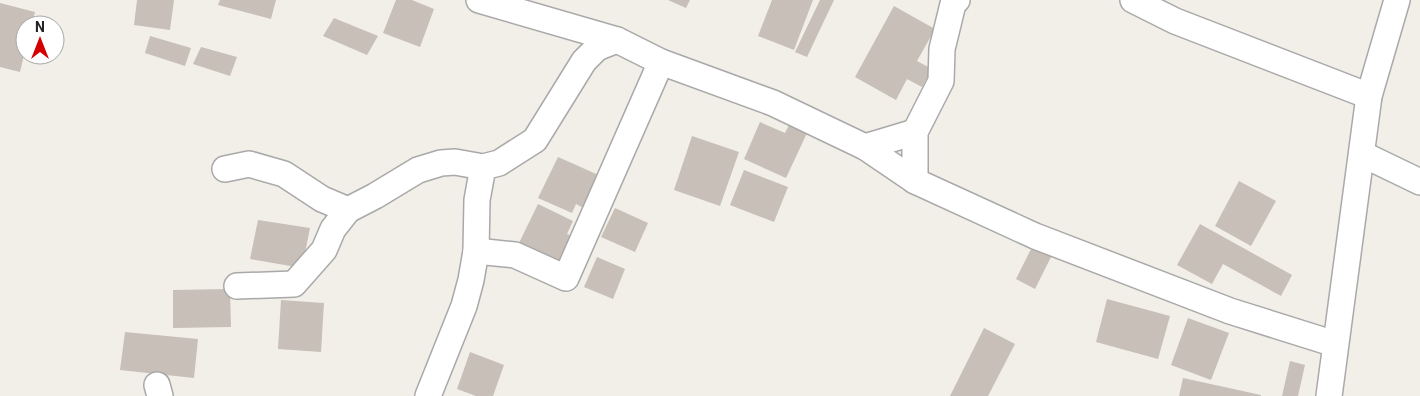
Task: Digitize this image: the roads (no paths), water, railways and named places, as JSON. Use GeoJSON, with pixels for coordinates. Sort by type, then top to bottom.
{"type":"FeatureCollection","features":[{"type":"Feature","properties":{"kind":"street"},"geometry":{"type":"LineString","coordinates":[[479,0],[617,40],[661,62],[773,103],[865,147],[916,181],[1034,236],[1230,311],[1335,344]]}},
{"type":"Feature","properties":{"kind":"street"},"geometry":{"type":"LineString","coordinates":[[916,181],[915,132],[941,82],[942,49],[953,4],[957,0]]}},
{"type":"Feature","properties":{"kind":"street"},"geometry":{"type":"LineString","coordinates":[[1133,0],[1176,21],[1369,96]]}},
{"type":"Feature","properties":{"kind":"street"},"geometry":{"type":"LineString","coordinates":[[1330,396],[1335,344],[1369,96],[1397,0]]}},
{"type":"Feature","properties":{"kind":"street"},"geometry":{"type":"LineString","coordinates":[[237,286],[294,284],[324,250],[333,229],[348,210],[418,170],[441,163],[455,162],[483,167],[499,163],[535,140],[584,61],[596,48],[617,40]]}},
{"type":"Feature","properties":{"kind":"street"},"geometry":{"type":"LineString","coordinates":[[476,251],[514,255],[566,278],[661,62]]}},
{"type":"Feature","properties":{"kind":"street"},"geometry":{"type":"LineString","coordinates":[[865,147],[915,132]]}},
{"type":"Feature","properties":{"kind":"street"},"geometry":{"type":"LineString","coordinates":[[1362,154],[1420,182]]}},
{"type":"Feature","properties":{"kind":"street"},"geometry":{"type":"LineString","coordinates":[[226,170],[249,164],[284,174],[322,199],[348,210]]}},
{"type":"Feature","properties":{"kind":"street"},"geometry":{"type":"LineString","coordinates":[[428,396],[464,306],[472,280],[476,251],[477,200],[483,167]]}}]}
